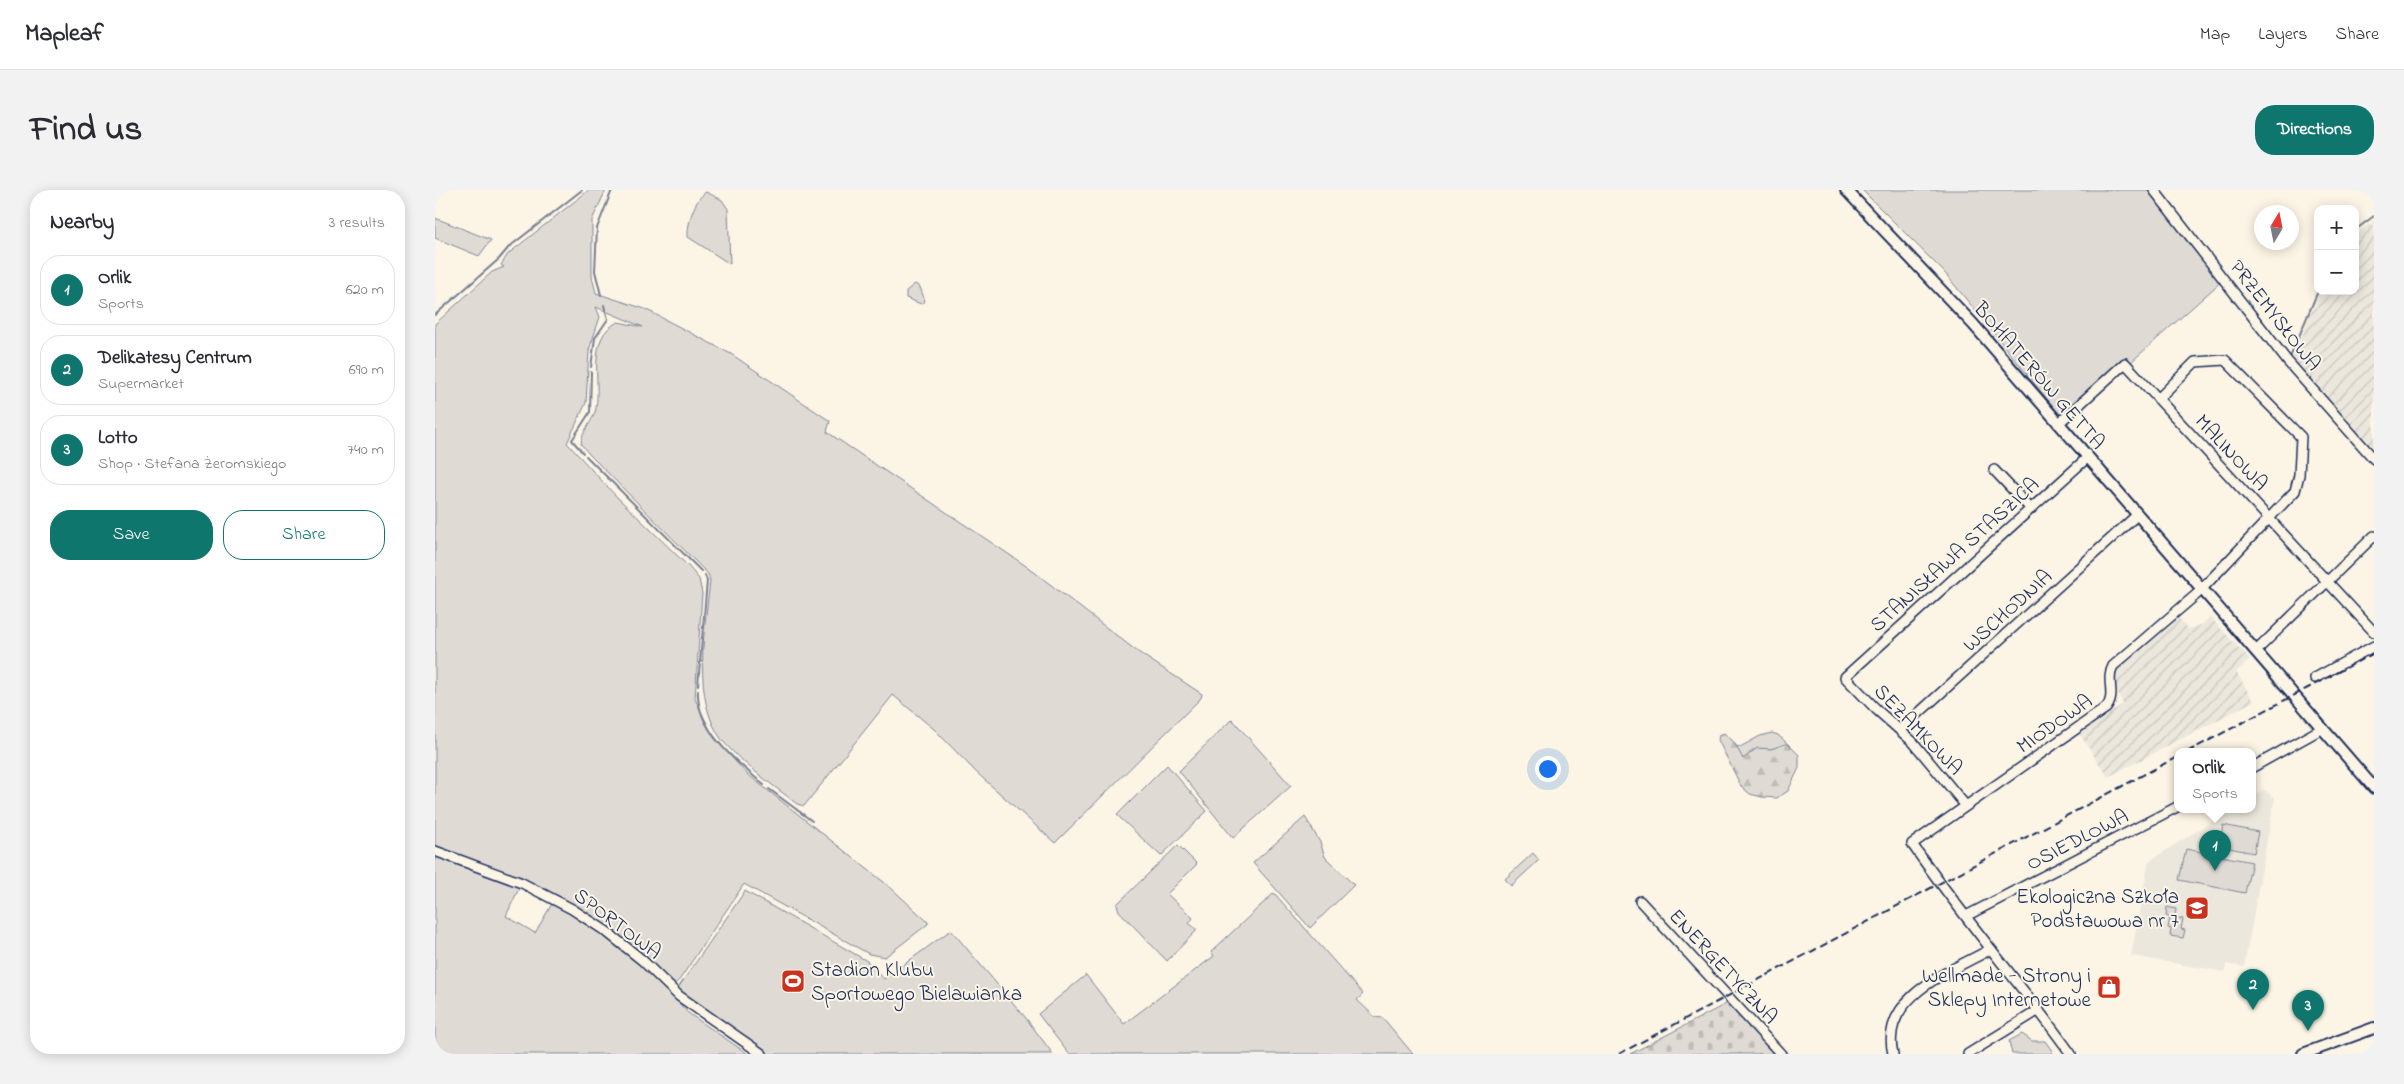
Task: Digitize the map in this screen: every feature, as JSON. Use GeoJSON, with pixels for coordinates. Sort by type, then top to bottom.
{"type":"FeatureCollection","features":[{"type":"Feature","properties":{"kind":"street","name":"BOHATERÓW GETTA"},"geometry":{"type":"LineString","coordinates":[[1846,190],[1947,295],[2087,458],[2257,650],[2374,788]]}},
{"type":"Feature","properties":{"kind":"street","name":"PRZEMYSŁOWA"},"geometry":{"type":"LineString","coordinates":[[2154,190],[2289,362],[2374,459]]}},
{"type":"Feature","properties":{"kind":"street"},"geometry":{"type":"LineString","coordinates":[[2158,399],[2195,362],[2225,360],[2297,432],[2302,443],[2297,488],[2270,519],[2203,588]]}},
{"type":"Feature","properties":{"kind":"street","name":"MALINOWA"},"geometry":{"type":"LineString","coordinates":[[2058,424],[2125,363],[2374,632]]}},
{"type":"Feature","properties":{"kind":"street","name":"STANISŁAWA STASZICA"},"geometry":{"type":"LineString","coordinates":[[1845,677],[2087,458]]}},
{"type":"Feature","properties":{"kind":"street"},"geometry":{"type":"LineString","coordinates":[[1994,470],[2031,508]]}},
{"type":"Feature","properties":{"kind":"street","name":"WSCHODNIA"},"geometry":{"type":"LineString","coordinates":[[1900,730],[2137,514]]}},
{"type":"Feature","properties":{"kind":"street"},"geometry":{"type":"LineString","coordinates":[[2257,650],[2374,536]]}},
{"type":"Feature","properties":{"kind":"street","name":"MIODOWA"},"geometry":{"type":"LineString","coordinates":[[1966,916],[1912,844],[2106,708],[2111,699],[2109,677],[2113,667],[2203,588]]}},
{"type":"Feature","properties":{"kind":"street"},"geometry":{"type":"LineString","coordinates":[[2315,678],[2374,646]]}},
{"type":"Feature","properties":{"kind":"street","name":"SEZAMKOWA"},"geometry":{"type":"LineString","coordinates":[[1845,677],[1926,757],[1966,806]]}},
{"type":"Feature","properties":{"kind":"street"},"geometry":{"type":"LineString","coordinates":[[2256,765],[2323,728]]}},
{"type":"Feature","properties":{"kind":"street","name":"OSIEDLOWA"},"geometry":{"type":"LineString","coordinates":[[1966,916],[2174,809]]}},
{"type":"Feature","properties":{"kind":"street","name":"SPORTOWA"},"geometry":{"type":"LineString","coordinates":[[435,850],[531,886],[572,908],[643,960],[679,996],[762,1054]]}},
{"type":"Feature","properties":{"kind":"street","name":"ENERGETYCZNA"},"geometry":{"type":"LineString","coordinates":[[1641,901],[1781,1054]]}},
{"type":"Feature","properties":{"kind":"street"},"geometry":{"type":"LineString","coordinates":[[1966,916],[2071,1054]]}},
{"type":"Feature","properties":{"kind":"street"},"geometry":{"type":"LineString","coordinates":[[1893,1054],[1891,1043],[1895,1020],[1908,999],[1919,990],[1991,949]]}},
{"type":"Feature","properties":{"kind":"street"},"geometry":{"type":"LineString","coordinates":[[1968,1054],[2039,1010]]}},
{"type":"Feature","properties":{"kind":"street"},"geometry":{"type":"LineString","coordinates":[[2303,1054],[2374,1028]]}},
{"type":"Feature","properties":{"kind":"shaded area"},"geometry":{"type":"Polygon","coordinates":[[[2374,221],[2374,451],[2292,361],[2318,295],[2359,295],[2359,232],[2374,221]]]}},
{"type":"Feature","properties":{"kind":"shaded area"},"geometry":{"type":"Polygon","coordinates":[[[2177,616],[2188,629],[2203,624],[2210,617],[2250,659],[2236,672],[2254,701],[2108,777],[2079,733],[2123,704],[2113,683],[2115,671],[2177,616]]]}},
{"type":"Feature","properties":{"kind":"shaded area","name":"Ekologiczna Szkoła Podstawowa nr 7"},"geometry":{"type":"Polygon","coordinates":[[[2263,789],[2275,798],[2244,967],[2226,964],[2225,972],[2131,956],[2149,861],[2225,813],[2256,813],[2256,794],[2263,789]]]}},
{"type":"Feature","properties":{"kind":"green space"},"geometry":{"type":"Polygon","coordinates":[[[589,190],[606,190],[592,220],[592,277],[596,293],[645,309],[731,354],[830,421],[827,432],[1029,568],[1138,652],[1202,694],[1201,698],[1055,843],[976,772],[935,730],[893,695],[804,806],[797,804],[739,758],[722,740],[712,723],[706,704],[703,684],[703,641],[710,581],[708,574],[581,444],[583,435],[596,408],[598,348],[602,338],[608,329],[618,322],[643,327],[596,307],[600,317],[589,350],[586,403],[567,443],[616,496],[699,579],[702,593],[695,699],[714,738],[747,774],[890,887],[928,922],[928,924],[885,957],[869,954],[744,884],[680,979],[675,984],[671,984],[608,928],[566,900],[518,877],[435,847],[435,324],[492,272],[504,267],[501,265],[508,254],[589,190]]]}},
{"type":"Feature","properties":{"kind":"green space"},"geometry":{"type":"Polygon","coordinates":[[[1862,190],[2150,190],[2223,280],[2065,421],[1944,272],[1862,190]]]}},
{"type":"Feature","properties":{"kind":"green space"},"geometry":{"type":"Polygon","coordinates":[[[706,192],[722,200],[728,209],[730,264],[688,237],[692,212],[698,200],[706,192]]]}},
{"type":"Feature","properties":{"kind":"green space"},"geometry":{"type":"Polygon","coordinates":[[[435,218],[491,240],[479,256],[435,238],[435,218]]]}},
{"type":"Feature","properties":{"kind":"green space"},"geometry":{"type":"Polygon","coordinates":[[[915,284],[920,287],[925,301],[921,304],[906,298],[906,291],[915,284]]]}},
{"type":"Feature","properties":{"kind":"green space"},"geometry":{"type":"Polygon","coordinates":[[[1232,719],[1291,786],[1233,838],[1179,771],[1232,719]]]}},
{"type":"Feature","properties":{"kind":"green space"},"geometry":{"type":"Polygon","coordinates":[[[1724,733],[1734,742],[1743,759],[1757,748],[1771,749],[1788,744],[1799,755],[1799,768],[1788,791],[1777,798],[1762,797],[1750,794],[1741,786],[1718,740],[1719,735],[1724,733]]]}},
{"type":"Feature","properties":{"kind":"green space"},"geometry":{"type":"Polygon","coordinates":[[[1772,733],[1778,735],[1788,744],[1771,749],[1752,750],[1745,759],[1741,757],[1736,746],[1740,747],[1760,736],[1772,733]]]}},
{"type":"Feature","properties":{"kind":"green space"},"geometry":{"type":"Polygon","coordinates":[[[1167,765],[1207,811],[1161,856],[1117,815],[1167,765]]]}},
{"type":"Feature","properties":{"kind":"green space"},"geometry":{"type":"Polygon","coordinates":[[[1305,817],[1320,842],[1325,857],[1354,885],[1310,928],[1253,863],[1305,817]]]}},
{"type":"Feature","properties":{"kind":"green space"},"geometry":{"type":"Polygon","coordinates":[[[2223,825],[2258,832],[2254,853],[2219,846],[2223,825]]]}},
{"type":"Feature","properties":{"kind":"green space"},"geometry":{"type":"Polygon","coordinates":[[[1178,845],[1197,864],[1167,894],[1193,918],[1189,923],[1197,930],[1167,961],[1119,911],[1117,904],[1178,845]]]}},
{"type":"Feature","properties":{"kind":"green space"},"geometry":{"type":"Polygon","coordinates":[[[2186,849],[2252,862],[2245,893],[2179,880],[2186,849]]]}},
{"type":"Feature","properties":{"kind":"green space"},"geometry":{"type":"Polygon","coordinates":[[[1533,853],[1539,860],[1511,886],[1505,879],[1533,853]]]}},
{"type":"Feature","properties":{"kind":"green space"},"geometry":{"type":"Polygon","coordinates":[[[435,854],[520,886],[506,916],[535,933],[553,902],[591,924],[653,975],[688,1013],[748,1054],[435,1054],[435,854]]]}},
{"type":"Feature","properties":{"kind":"green space"},"geometry":{"type":"Polygon","coordinates":[[[745,891],[867,961],[884,979],[951,930],[1025,1017],[1053,1054],[767,1054],[676,991],[745,891]]]}},
{"type":"Feature","properties":{"kind":"green space"},"geometry":{"type":"Polygon","coordinates":[[[1274,893],[1363,994],[1357,1000],[1375,1017],[1383,1018],[1413,1054],[1069,1054],[1038,1014],[1086,975],[1124,1024],[1214,956],[1211,952],[1274,893]]]}},
{"type":"Feature","properties":{"kind":"green space"},"geometry":{"type":"Polygon","coordinates":[[[2167,907],[2176,909],[2175,917],[2183,919],[2181,929],[2185,930],[2183,938],[2170,936],[2171,929],[2168,928],[2170,917],[2166,916],[2167,907]]]}},
{"type":"Feature","properties":{"kind":"green space"},"geometry":{"type":"Polygon","coordinates":[[[1728,1003],[1775,1054],[1630,1054],[1728,1003]]]}},
{"type":"Feature","properties":{"kind":"green space"},"geometry":{"type":"Polygon","coordinates":[[[2022,1034],[2032,1041],[2045,1041],[2053,1052],[2049,1054],[2012,1054],[2009,1041],[2022,1034]]]}},
{"type":"Feature","properties":{"kind":"waterway"},"geometry":{"type":"LineString","coordinates":[[435,315],[499,259],[509,247],[582,190]]}},
{"type":"Feature","properties":{"kind":"waterway"},"geometry":{"type":"LineString","coordinates":[[601,295],[595,271],[597,228],[612,190]]}},
{"type":"Feature","properties":{"kind":"waterway"},"geometry":{"type":"LineString","coordinates":[[2359,227],[2374,216]]}},
{"type":"Feature","properties":{"kind":"waterway"},"geometry":{"type":"LineString","coordinates":[[2289,360],[2316,295]]}},
{"type":"Feature","properties":{"kind":"waterway"},"geometry":{"type":"LineString","coordinates":[[591,367],[595,338],[608,319],[604,305]]}},
{"type":"Feature","properties":{"kind":"waterway"},"geometry":{"type":"LineString","coordinates":[[583,453],[572,440],[590,412],[591,372]]}},
{"type":"Feature","properties":{"kind":"waterway"},"geometry":{"type":"LineString","coordinates":[[586,456],[701,571]]}},
{"type":"Feature","properties":{"kind":"waterway"},"geometry":{"type":"LineString","coordinates":[[698,685],[707,581],[705,575]]}},
{"type":"Feature","properties":{"kind":"waterway"},"geometry":{"type":"LineString","coordinates":[[698,691],[699,705],[711,732],[720,744],[764,785]]}},
{"type":"Feature","properties":{"kind":"waterway"},"geometry":{"type":"LineString","coordinates":[[769,789],[812,821]]}},
{"type":"Feature","properties":{"kind":"railway"},"geometry":{"type":"LineString","coordinates":[[2195,748],[2374,653]]}},
{"type":"Feature","properties":{"kind":"railway"},"geometry":{"type":"LineString","coordinates":[[1619,1054],[2174,759]]}},
{"type":"Feature","properties":{"kind":"place","name":"Orlik"},"geometry":{"type":"Point","coordinates":[2215,871]}},
{"type":"Feature","properties":{"kind":"place","name":"Ekologiczna Szkoła Podstawowa nr 7"},"geometry":{"type":"Point","coordinates":[2197,908]}},
{"type":"Feature","properties":{"kind":"place","name":"Stadion Klubu Sportowego Bielawianka"},"geometry":{"type":"Point","coordinates":[793,981]}},
{"type":"Feature","properties":{"kind":"place","name":"Wellmade - Strony i Sklepy Internetowe"},"geometry":{"type":"Point","coordinates":[2109,987]}},
{"type":"Feature","properties":{"kind":"place","name":"Delikatesy Centrum"},"geometry":{"type":"Point","coordinates":[2253,1010]}},
{"type":"Feature","properties":{"kind":"place","name":"Lotto"},"geometry":{"type":"Point","coordinates":[2308,1031]}}]}
